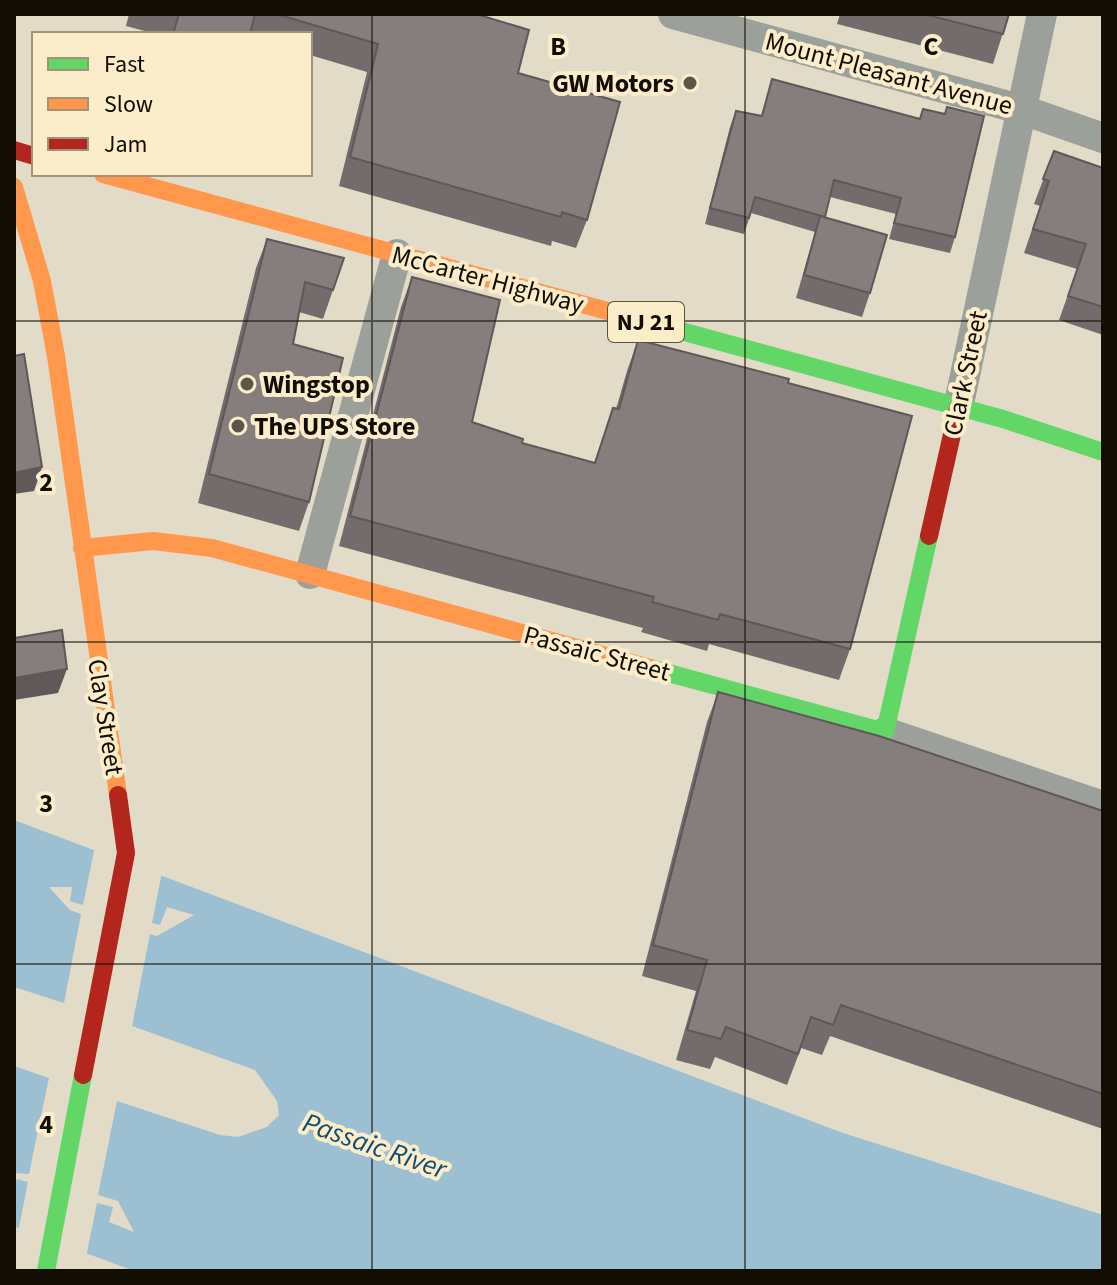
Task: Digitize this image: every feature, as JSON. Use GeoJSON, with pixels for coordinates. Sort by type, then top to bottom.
{"type":"FeatureCollection","features":[{"type":"Feature","properties":{"kind":"main road","name":"McCarter Highway"},"geometry":{"type":"LineString","coordinates":[[110,176],[958,408],[1103,452]]}},
{"type":"Feature","properties":{"kind":"main road","name":"Clay Street"},"geometry":{"type":"LineString","coordinates":[[14,187],[47,305],[126,853],[46,1271]]}},
{"type":"Feature","properties":{"kind":"main road","name":"Clark Street"},"geometry":{"type":"LineString","coordinates":[[885,732],[958,408]]}},
{"type":"Feature","properties":{"kind":"main road","name":"Passaic Street"},"geometry":{"type":"LineString","coordinates":[[82,548],[134,541],[173,542],[212,548],[885,732]]}},
{"type":"Feature","properties":{"kind":"street","name":"Mount Pleasant Avenue"},"geometry":{"type":"LineString","coordinates":[[673,14],[1020,109],[1103,138]]}},
{"type":"Feature","properties":{"kind":"street","name":"Clark Street"},"geometry":{"type":"LineString","coordinates":[[958,408],[1042,14]]}},
{"type":"Feature","properties":{"kind":"street"},"geometry":{"type":"LineString","coordinates":[[310,574],[397,254]]}},
{"type":"Feature","properties":{"kind":"street","name":"Passaic Street"},"geometry":{"type":"LineString","coordinates":[[885,732],[1103,806]]}},
{"type":"Feature","properties":{"kind":"water","name":"Passaic River"},"geometry":{"type":"Polygon","coordinates":[[[14,820],[843,1133],[1103,1215],[1103,1271],[134,1271],[14,1226],[14,820]]]}},
{"type":"Feature","properties":{"kind":"pier"},"geometry":{"type":"Polygon","coordinates":[[[95,846],[162,872],[152,923],[160,925],[167,907],[194,915],[157,936],[150,934],[132,1026],[255,1070],[277,1101],[279,1115],[267,1127],[238,1137],[220,1135],[117,1101],[98,1195],[118,1201],[134,1232],[109,1222],[113,1207],[97,1203],[86,1257],[18,1232],[28,1182],[17,1179],[14,1185],[14,1173],[29,1174],[49,1078],[14,1066],[14,987],[64,1003],[81,914],[70,910],[49,887],[72,887],[70,901],[83,905],[95,846]]]}},
{"type":"Feature","properties":{"kind":"building"},"geometry":{"type":"Polygon","coordinates":[[[179,14],[255,14],[250,32],[174,32],[179,14]]]}},
{"type":"Feature","properties":{"kind":"building"},"geometry":{"type":"Polygon","coordinates":[[[276,14],[476,14],[529,30],[518,73],[620,102],[587,220],[562,212],[561,217],[350,157],[378,44],[276,14]]]}},
{"type":"Feature","properties":{"kind":"building"},"geometry":{"type":"Polygon","coordinates":[[[923,14],[1009,14],[1003,34],[923,14]]]}},
{"type":"Feature","properties":{"kind":"building"},"geometry":{"type":"Polygon","coordinates":[[[772,79],[920,119],[923,109],[945,114],[947,107],[984,116],[955,237],[894,223],[901,198],[834,180],[825,217],[755,197],[749,218],[710,208],[736,111],[762,116],[772,79]]]}},
{"type":"Feature","properties":{"kind":"building"},"geometry":{"type":"Polygon","coordinates":[[[1054,151],[1103,168],[1103,307],[1068,296],[1086,244],[1033,229],[1049,181],[1043,179],[1054,151]]]}},
{"type":"Feature","properties":{"kind":"building"},"geometry":{"type":"Polygon","coordinates":[[[820,216],[887,235],[870,293],[804,275],[820,216]]]}},
{"type":"Feature","properties":{"kind":"building"},"geometry":{"type":"Polygon","coordinates":[[[267,239],[344,258],[333,290],[305,282],[293,344],[343,358],[309,502],[209,474],[267,239]]]}},
{"type":"Feature","properties":{"kind":"building"},"geometry":{"type":"Polygon","coordinates":[[[412,277],[500,300],[472,422],[523,439],[522,443],[595,463],[613,408],[619,409],[638,340],[789,379],[788,383],[912,416],[850,649],[720,614],[718,620],[652,602],[654,597],[350,516],[412,277]]]}},
{"type":"Feature","properties":{"kind":"building"},"geometry":{"type":"Polygon","coordinates":[[[24,354],[42,467],[14,473],[14,356],[24,354]]]}},
{"type":"Feature","properties":{"kind":"building"},"geometry":{"type":"Polygon","coordinates":[[[62,630],[67,669],[14,678],[14,638],[62,630]]]}},
{"type":"Feature","properties":{"kind":"building"},"geometry":{"type":"Polygon","coordinates":[[[718,692],[879,736],[1103,811],[1103,1094],[841,1005],[833,1025],[811,1017],[798,1054],[726,1027],[721,1039],[687,1030],[707,960],[653,945],[718,692]]]}},
{"type":"Feature","properties":{"kind":"traffic: fast"},"geometry":{"type":"LineString","coordinates":[[659,325],[1003,419],[1103,452]]}},
{"type":"Feature","properties":{"kind":"traffic: fast"},"geometry":{"type":"LineString","coordinates":[[650,668],[885,732],[929,536]]}},
{"type":"Feature","properties":{"kind":"traffic: fast"},"geometry":{"type":"LineString","coordinates":[[46,1271],[83,1075]]}},
{"type":"Feature","properties":{"kind":"traffic: slow"},"geometry":{"type":"LineString","coordinates":[[110,176],[659,325]]}},
{"type":"Feature","properties":{"kind":"traffic: slow"},"geometry":{"type":"LineString","coordinates":[[14,187],[42,281],[56,356],[118,795]]}},
{"type":"Feature","properties":{"kind":"traffic: slow"},"geometry":{"type":"LineString","coordinates":[[82,548],[153,541],[212,548],[650,668]]}},
{"type":"Feature","properties":{"kind":"traffic: jam"},"geometry":{"type":"LineString","coordinates":[[14,150],[32,155]]}},
{"type":"Feature","properties":{"kind":"traffic: jam"},"geometry":{"type":"LineString","coordinates":[[929,536],[958,408]]}},
{"type":"Feature","properties":{"kind":"traffic: jam"},"geometry":{"type":"LineString","coordinates":[[83,1075],[126,853],[118,795]]}},
{"type":"Feature","properties":{"kind":"place","name":"GW Motors"},"geometry":{"type":"Point","coordinates":[690,83]}},
{"type":"Feature","properties":{"kind":"place","name":"Wingstop"},"geometry":{"type":"Point","coordinates":[247,384]}},
{"type":"Feature","properties":{"kind":"place","name":"The UPS Store"},"geometry":{"type":"Point","coordinates":[238,426]}}]}
